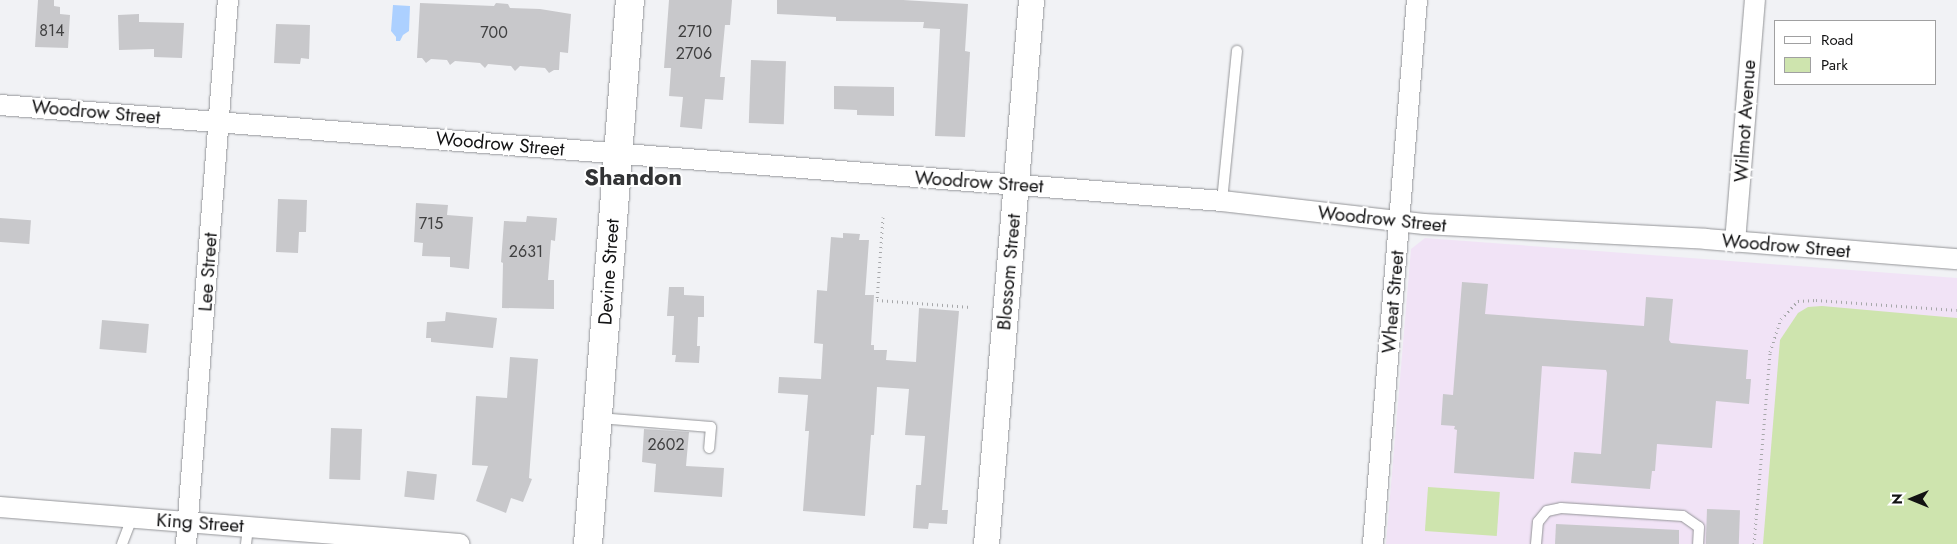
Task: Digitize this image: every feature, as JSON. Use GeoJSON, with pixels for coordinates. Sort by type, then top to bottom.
{"type":"FeatureCollection","features":[{"type":"Feature","properties":{"kind":"main road","name":"Devine Street"},"geometry":{"type":"LineString","coordinates":[[588,544],[630,0]]}},
{"type":"Feature","properties":{"kind":"street","name":"Lee Street"},"geometry":{"type":"LineString","coordinates":[[186,544],[228,0]]}},
{"type":"Feature","properties":{"kind":"street","name":"Blossom Street"},"geometry":{"type":"LineString","coordinates":[[986,544],[1031,0]]}},
{"type":"Feature","properties":{"kind":"street","name":"Wheat Street"},"geometry":{"type":"LineString","coordinates":[[1373,544],[1417,0]]}},
{"type":"Feature","properties":{"kind":"street","name":"Wilmot Avenue"},"geometry":{"type":"LineString","coordinates":[[1736,242],[1754,0]]}},
{"type":"Feature","properties":{"kind":"street","name":"Woodrow Street"},"geometry":{"type":"LineString","coordinates":[[0,105],[1222,201],[1400,222],[1736,242],[1957,259]]}},
{"type":"Feature","properties":{"kind":"street","name":"King Street"},"geometry":{"type":"LineString","coordinates":[[0,508],[188,523],[247,536],[460,544]]}},
{"type":"Feature","properties":{"kind":"lane"},"geometry":{"type":"LineString","coordinates":[[1222,201],[1237,51]]}},
{"type":"Feature","properties":{"kind":"lane"},"geometry":{"type":"LineString","coordinates":[[598,418],[711,427],[709,448]]}},
{"type":"Feature","properties":{"kind":"lane"},"geometry":{"type":"LineString","coordinates":[[1536,544],[1538,522],[1547,511],[1561,508],[1683,516],[1699,527],[1698,544]]}},
{"type":"Feature","properties":{"kind":"lane"},"geometry":{"type":"LineString","coordinates":[[122,544],[132,518]]}},
{"type":"Feature","properties":{"kind":"path"},"geometry":{"type":"LineString","coordinates":[[883,217],[877,300],[971,307]]}},
{"type":"Feature","properties":{"kind":"path"},"geometry":{"type":"LineString","coordinates":[[1754,544],[1770,352],[1781,319],[1798,302],[1816,300],[1957,310]]}},
{"type":"Feature","properties":{"kind":"shaded area"},"geometry":{"type":"Polygon","coordinates":[[[1425,238],[1957,278],[1957,544],[1386,544],[1411,249],[1425,238]]]}},
{"type":"Feature","properties":{"kind":"green space"},"geometry":{"type":"Polygon","coordinates":[[[1822,306],[1957,318],[1957,544],[1763,544],[1780,340],[1798,313],[1808,307],[1822,306]]]}},
{"type":"Feature","properties":{"kind":"green space"},"geometry":{"type":"Polygon","coordinates":[[[1428,487],[1500,492],[1497,536],[1425,531],[1428,487]]]}},
{"type":"Feature","properties":{"kind":"water"},"geometry":{"type":"Polygon","coordinates":[[[393,5],[410,6],[409,31],[403,35],[400,41],[396,41],[396,37],[391,31],[393,5]]]}},
{"type":"Feature","properties":{"kind":"building"},"geometry":{"type":"Polygon","coordinates":[[[38,0],[54,0],[54,6],[60,7],[60,14],[70,15],[68,48],[35,47],[38,0]]]}},
{"type":"Feature","properties":{"kind":"building"},"geometry":{"type":"Polygon","coordinates":[[[669,0],[732,0],[730,25],[725,25],[720,77],[725,77],[723,100],[705,99],[702,129],[680,127],[683,97],[669,96],[671,68],[664,68],[669,0]]]}},
{"type":"Feature","properties":{"kind":"building"},"geometry":{"type":"Polygon","coordinates":[[[777,0],[903,0],[968,4],[965,51],[970,52],[965,137],[935,136],[940,29],[923,28],[924,22],[836,21],[836,17],[777,14],[777,0]]]}},
{"type":"Feature","properties":{"kind":"building"},"geometry":{"type":"Polygon","coordinates":[[[420,3],[494,6],[496,3],[508,4],[510,8],[540,9],[571,14],[568,53],[560,52],[559,70],[549,73],[545,68],[520,66],[515,71],[511,66],[488,64],[485,68],[480,63],[455,61],[450,65],[447,60],[431,59],[426,63],[422,58],[417,58],[420,3]]]}},
{"type":"Feature","properties":{"kind":"building"},"geometry":{"type":"Polygon","coordinates":[[[139,14],[139,22],[184,23],[182,58],[154,57],[154,49],[119,50],[118,15],[139,14]]]}},
{"type":"Feature","properties":{"kind":"building"},"geometry":{"type":"Polygon","coordinates":[[[276,24],[310,25],[309,59],[301,58],[300,64],[274,63],[276,24]]]}},
{"type":"Feature","properties":{"kind":"building"},"geometry":{"type":"Polygon","coordinates":[[[751,60],[786,61],[784,124],[749,123],[751,60]]]}},
{"type":"Feature","properties":{"kind":"building"},"geometry":{"type":"Polygon","coordinates":[[[834,86],[894,87],[894,116],[857,115],[857,110],[834,109],[834,86]]]}},
{"type":"Feature","properties":{"kind":"building"},"geometry":{"type":"Polygon","coordinates":[[[278,199],[307,200],[306,232],[299,232],[298,253],[276,252],[278,199]]]}},
{"type":"Feature","properties":{"kind":"building"},"geometry":{"type":"Polygon","coordinates":[[[416,203],[448,205],[447,215],[473,217],[469,269],[450,267],[450,257],[422,256],[423,243],[414,242],[416,203]]]}},
{"type":"Feature","properties":{"kind":"building"},"geometry":{"type":"Polygon","coordinates":[[[527,216],[557,218],[555,241],[551,240],[548,280],[554,280],[554,309],[502,308],[503,263],[501,262],[504,221],[526,222],[527,216]]]}},
{"type":"Feature","properties":{"kind":"building"},"geometry":{"type":"Polygon","coordinates":[[[0,218],[31,220],[29,244],[0,242],[0,218]]]}},
{"type":"Feature","properties":{"kind":"building"},"geometry":{"type":"Polygon","coordinates":[[[843,233],[860,234],[859,240],[869,240],[865,295],[874,295],[871,345],[874,345],[874,350],[887,350],[886,360],[916,362],[919,308],[959,311],[942,510],[948,510],[947,524],[929,523],[928,529],[913,528],[916,485],[921,485],[925,436],[905,435],[909,389],[877,387],[874,435],[871,435],[865,516],[803,511],[809,431],[805,431],[808,395],[778,393],[779,377],[821,379],[823,344],[814,343],[817,290],[827,291],[831,237],[843,238],[843,233]]]}},
{"type":"Feature","properties":{"kind":"building"},"geometry":{"type":"Polygon","coordinates":[[[1462,282],[1488,284],[1485,314],[1644,326],[1646,297],[1673,299],[1669,340],[1671,343],[1748,350],[1746,379],[1751,379],[1749,404],[1716,401],[1712,448],[1657,444],[1655,471],[1652,471],[1650,489],[1571,483],[1574,452],[1601,454],[1607,373],[1606,370],[1542,366],[1534,479],[1454,473],[1457,430],[1454,429],[1455,426],[1441,425],[1443,394],[1453,395],[1462,282]]]}},
{"type":"Feature","properties":{"kind":"building"},"geometry":{"type":"Polygon","coordinates":[[[669,287],[684,287],[684,295],[704,296],[704,317],[698,317],[697,346],[700,346],[699,363],[675,362],[676,355],[672,355],[674,316],[667,316],[669,287]]]}},
{"type":"Feature","properties":{"kind":"building"},"geometry":{"type":"Polygon","coordinates":[[[446,312],[497,318],[493,348],[431,342],[431,338],[426,338],[427,322],[445,321],[446,312]]]}},
{"type":"Feature","properties":{"kind":"building"},"geometry":{"type":"Polygon","coordinates":[[[102,320],[149,324],[146,353],[99,349],[102,320]]]}},
{"type":"Feature","properties":{"kind":"building"},"geometry":{"type":"Polygon","coordinates":[[[510,357],[538,359],[529,478],[532,479],[523,502],[511,498],[506,513],[476,501],[488,466],[472,465],[476,396],[507,398],[510,357]]]}},
{"type":"Feature","properties":{"kind":"building"},"geometry":{"type":"Polygon","coordinates":[[[331,428],[362,429],[360,480],[329,479],[331,428]]]}},
{"type":"Feature","properties":{"kind":"building"},"geometry":{"type":"Polygon","coordinates":[[[644,429],[689,432],[686,466],[724,468],[722,497],[654,492],[656,464],[642,462],[644,429]]]}},
{"type":"Feature","properties":{"kind":"building"},"geometry":{"type":"Polygon","coordinates":[[[407,471],[437,474],[434,500],[404,497],[407,471]]]}},
{"type":"Feature","properties":{"kind":"building"},"geometry":{"type":"Polygon","coordinates":[[[1707,509],[1740,510],[1739,544],[1706,544],[1707,509]]]}},
{"type":"Feature","properties":{"kind":"building"},"geometry":{"type":"Polygon","coordinates":[[[1556,524],[1679,530],[1679,544],[1555,544],[1556,524]]]}},
{"type":"Feature","properties":{"kind":"district","name":"Shandon"},"geometry":{"type":"Point","coordinates":[633,177]}}]}
